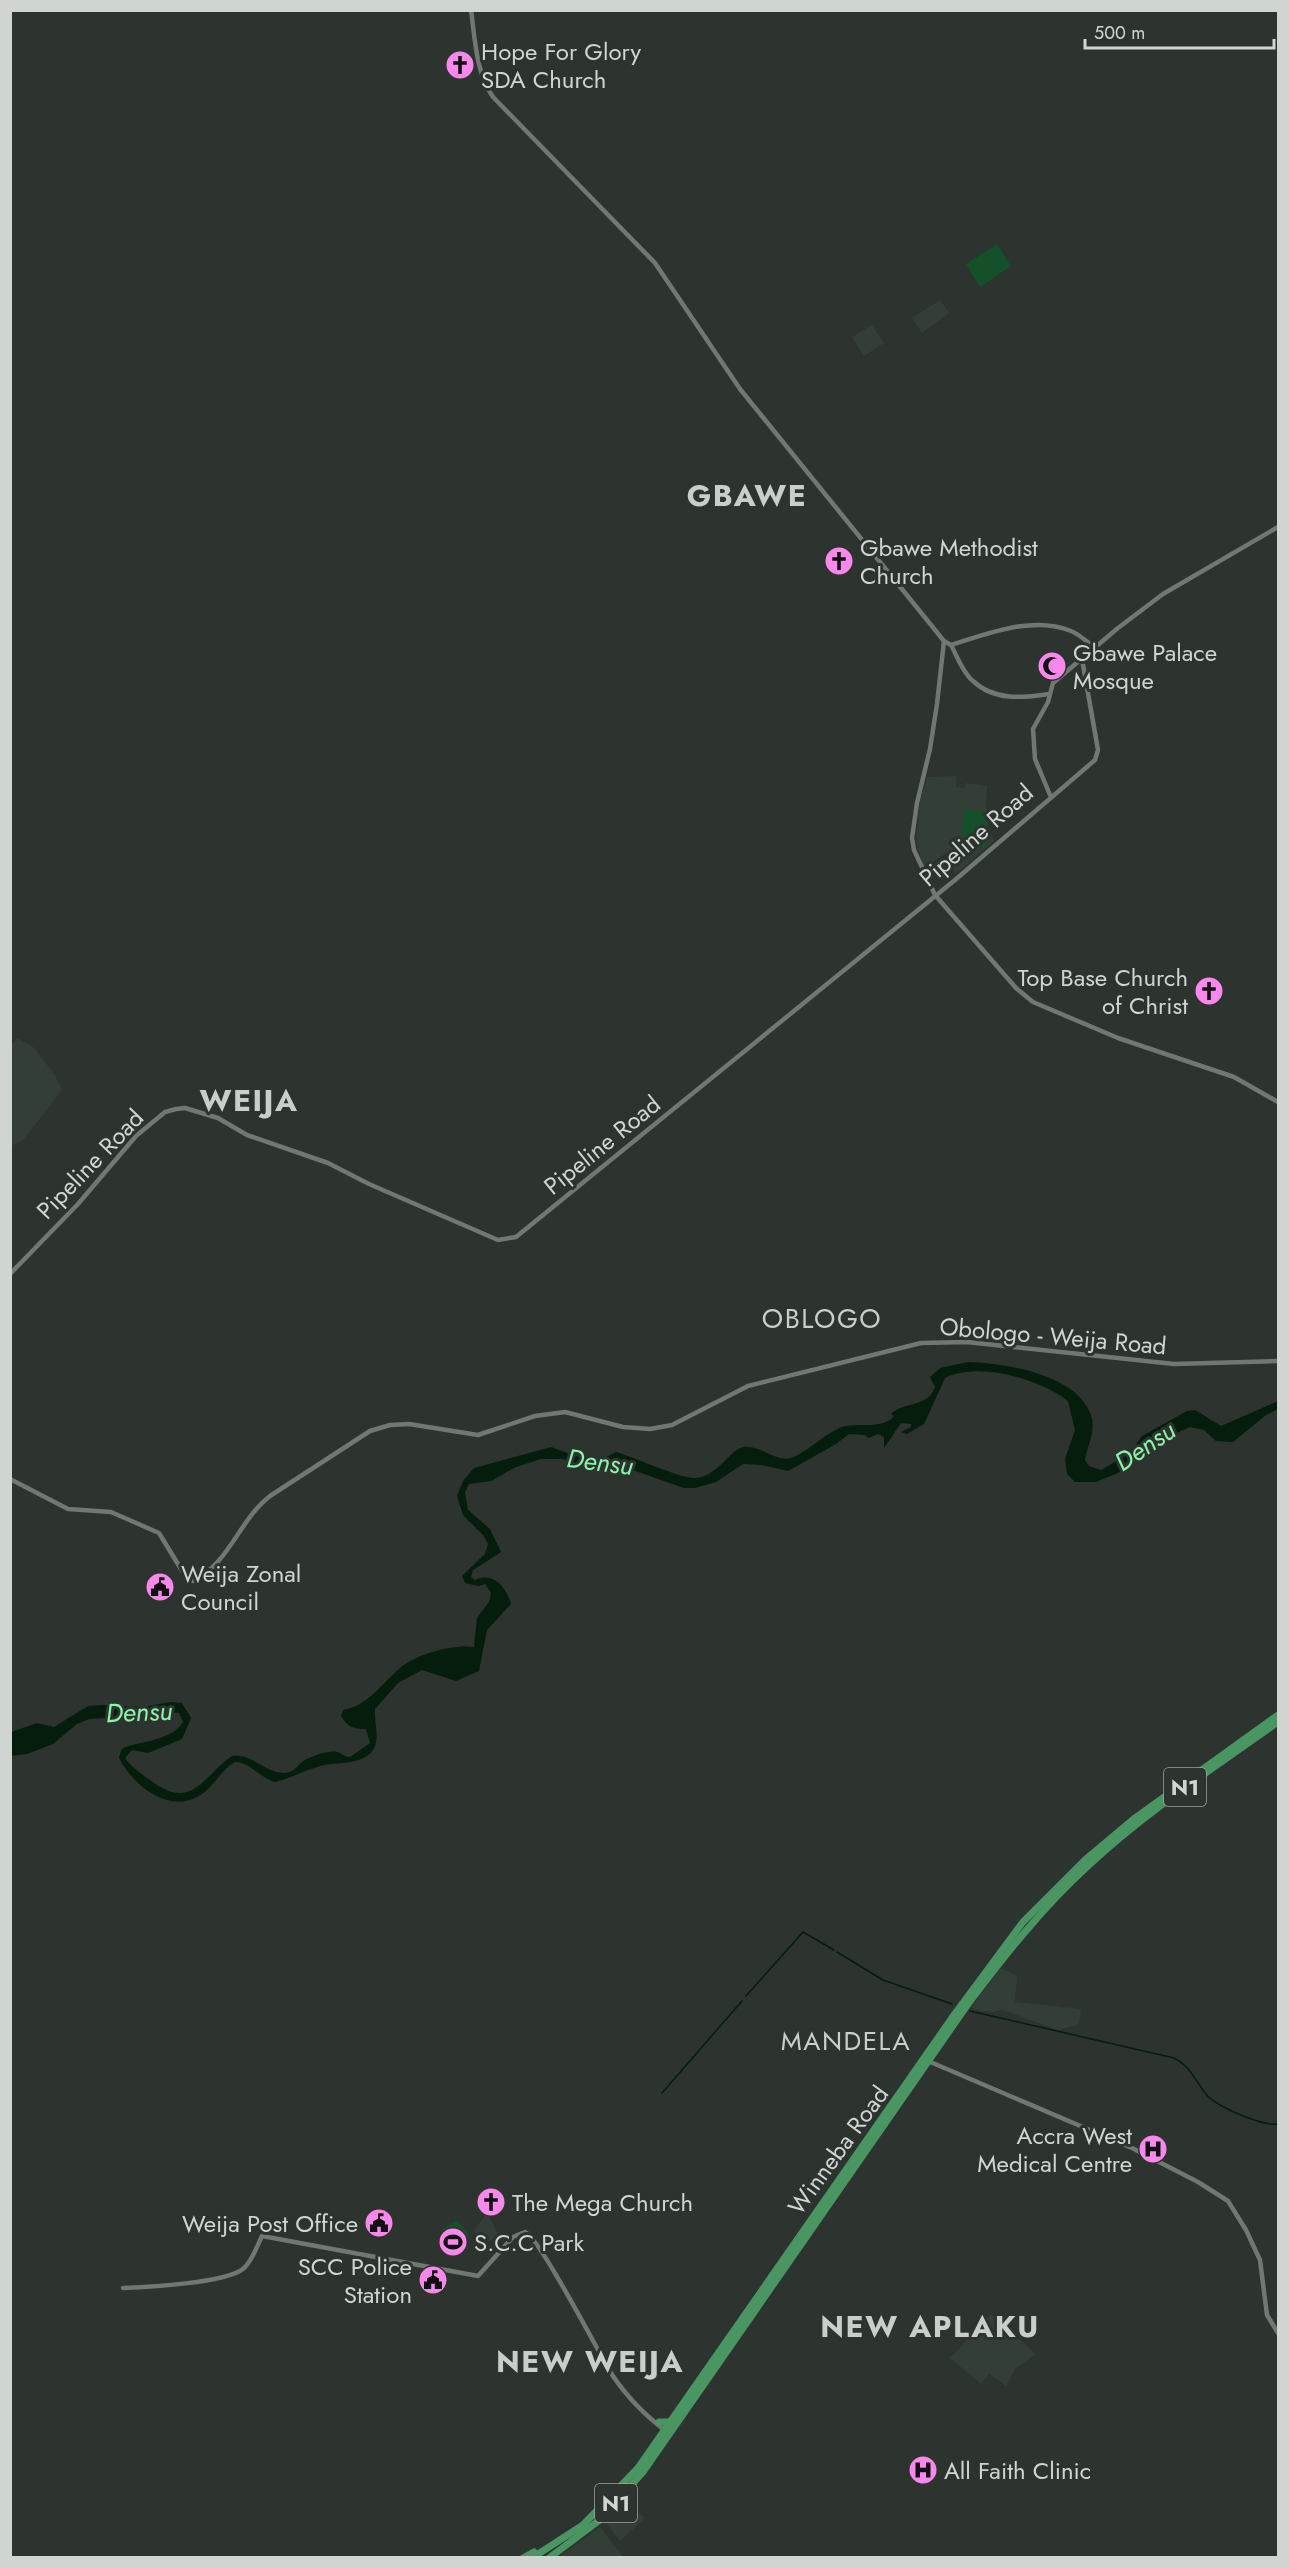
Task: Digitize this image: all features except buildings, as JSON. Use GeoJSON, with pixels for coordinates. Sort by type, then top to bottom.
{"type":"FeatureCollection","features":[{"type":"Feature","properties":{"kind":"highway","name":"Winneba Road"},"geometry":{"type":"LineString","coordinates":[[549,2558],[596,2519],[646,2462],[1023,1922],[1085,1860],[1156,1801],[1260,1727],[1277,1719]]}},
{"type":"Feature","properties":{"kind":"highway","name":"Winneba Road"},"geometry":{"type":"LineString","coordinates":[[966,2003],[1025,1930],[1088,1866],[1160,1806],[1258,1736],[1277,1719]]}},
{"type":"Feature","properties":{"kind":"highway"},"geometry":{"type":"LineString","coordinates":[[1258,1736],[1260,1727]]}},
{"type":"Feature","properties":{"kind":"highway"},"geometry":{"type":"LineString","coordinates":[[658,2423],[668,2430]]}},
{"type":"Feature","properties":{"kind":"highway"},"geometry":{"type":"LineString","coordinates":[[658,2423],[668,2430]]}},
{"type":"Feature","properties":{"kind":"highway","name":"Winneba Road"},"geometry":{"type":"LineString","coordinates":[[532,2558],[596,2519]]}},
{"type":"Feature","properties":{"kind":"highway"},"geometry":{"type":"LineString","coordinates":[[523,2558],[596,2519]]}},
{"type":"Feature","properties":{"kind":"highway"},"geometry":{"type":"LineString","coordinates":[[558,2558],[590,2533],[596,2519]]}},
{"type":"Feature","properties":{"kind":"street"},"geometry":{"type":"LineString","coordinates":[[471,10],[481,72],[485,85],[493,97],[655,263],[740,389],[944,641],[951,645],[972,681],[1008,698],[1049,694]]}},
{"type":"Feature","properties":{"kind":"street"},"geometry":{"type":"LineString","coordinates":[[1050,795],[1035,759],[1033,729],[1048,702],[1053,683],[1094,647],[1168,591],[1278,527]]}},
{"type":"Feature","properties":{"kind":"street"},"geometry":{"type":"LineString","coordinates":[[951,645],[1003,629],[1038,626],[1069,630],[1094,647]]}},
{"type":"Feature","properties":{"kind":"street"},"geometry":{"type":"LineString","coordinates":[[944,641],[937,704],[915,810],[912,838],[914,850],[935,895],[1016,988],[1033,1002],[1118,1038],[1234,1077],[1278,1102]]}},
{"type":"Feature","properties":{"kind":"street","name":"Pipeline Road"},"geometry":{"type":"LineString","coordinates":[[10,1274],[86,1195],[136,1136],[165,1112],[185,1108],[218,1118],[247,1135],[327,1163],[369,1184],[498,1240],[516,1237],[685,1102],[935,895],[1050,795],[1095,760],[1098,753],[1082,659]]}},
{"type":"Feature","properties":{"kind":"street","name":"Obologo - Weija Road"},"geometry":{"type":"LineString","coordinates":[[10,1479],[68,1509],[111,1512],[154,1530],[163,1536],[182,1571],[193,1581],[218,1562],[262,1502],[374,1430],[405,1424],[478,1435],[535,1416],[565,1412],[623,1427],[650,1429],[672,1425],[748,1386],[933,1342],[978,1343],[1174,1364],[1278,1361]]}},
{"type":"Feature","properties":{"kind":"street"},"geometry":{"type":"LineString","coordinates":[[928,2061],[1132,2148],[1191,2178],[1228,2201],[1242,2223],[1260,2260],[1267,2315],[1278,2332]]}},
{"type":"Feature","properties":{"kind":"street"},"geometry":{"type":"LineString","coordinates":[[123,2288],[160,2286],[235,2274],[248,2264],[262,2236],[478,2276],[513,2237],[525,2232],[530,2234],[545,2256],[613,2376],[658,2423]]}},
{"type":"Feature","properties":{"kind":"shaded area"},"geometry":{"type":"Polygon","coordinates":[[[940,300],[949,313],[922,333],[912,318],[940,300]]]}},
{"type":"Feature","properties":{"kind":"shaded area"},"geometry":{"type":"Polygon","coordinates":[[[872,325],[884,343],[864,356],[852,337],[872,325]]]}},
{"type":"Feature","properties":{"kind":"shaded area"},"geometry":{"type":"Polygon","coordinates":[[[957,776],[956,787],[964,788],[966,783],[987,786],[986,808],[990,812],[988,827],[994,841],[956,874],[945,854],[924,867],[916,842],[920,801],[927,777],[957,776]]]}},
{"type":"Feature","properties":{"kind":"shaded area"},"geometry":{"type":"Polygon","coordinates":[[[17,1038],[33,1047],[55,1075],[62,1090],[23,1140],[11,1146],[11,1046],[17,1038]]]}},
{"type":"Feature","properties":{"kind":"shaded area"},"geometry":{"type":"Polygon","coordinates":[[[1001,1968],[1017,1976],[1015,2002],[1081,2009],[1079,2024],[1058,2030],[1003,2010],[993,2012],[975,2010],[971,2007],[1001,1968]]]}},
{"type":"Feature","properties":{"kind":"shaded area"},"geometry":{"type":"Polygon","coordinates":[[[487,2213],[499,2235],[481,2246],[474,2230],[487,2213]]]}},
{"type":"Feature","properties":{"kind":"shaded area"},"geometry":{"type":"Polygon","coordinates":[[[991,2314],[1036,2354],[1016,2368],[1006,2386],[989,2374],[981,2384],[950,2358],[991,2314]]]}},
{"type":"Feature","properties":{"kind":"shaded area"},"geometry":{"type":"Polygon","coordinates":[[[622,2500],[645,2518],[620,2541],[605,2519],[622,2500]]]}},
{"type":"Feature","properties":{"kind":"shaded area"},"geometry":{"type":"Polygon","coordinates":[[[600,2527],[623,2557],[559,2557],[577,2544],[600,2527]]]}},
{"type":"Feature","properties":{"kind":"green space"},"geometry":{"type":"Polygon","coordinates":[[[997,244],[1011,266],[980,287],[966,264],[997,244]]]}},
{"type":"Feature","properties":{"kind":"green space"},"geometry":{"type":"Polygon","coordinates":[[[964,810],[988,812],[985,848],[960,849],[964,810]]]}},
{"type":"Feature","properties":{"kind":"green space","name":"S.C.C Park"},"geometry":{"type":"Polygon","coordinates":[[[457,2220],[469,2235],[454,2256],[441,2248],[443,2229],[457,2220]]]}},
{"type":"Feature","properties":{"kind":"water","name":"Densu"},"geometry":{"type":"Polygon","coordinates":[[[968,1362],[1002,1365],[1040,1374],[1074,1392],[1085,1404],[1093,1424],[1085,1460],[1089,1466],[1101,1470],[1129,1454],[1142,1436],[1187,1411],[1195,1410],[1221,1426],[1278,1401],[1278,1409],[1266,1415],[1233,1442],[1216,1441],[1204,1430],[1190,1427],[1154,1443],[1125,1470],[1096,1482],[1075,1482],[1067,1474],[1065,1459],[1075,1430],[1068,1401],[1042,1386],[1025,1380],[991,1372],[974,1371],[945,1378],[924,1424],[907,1434],[901,1432],[911,1427],[911,1424],[901,1423],[884,1448],[884,1437],[878,1434],[868,1438],[865,1435],[849,1434],[836,1444],[788,1471],[762,1465],[743,1464],[716,1482],[695,1488],[684,1488],[621,1466],[604,1471],[587,1470],[563,1459],[541,1459],[516,1467],[491,1481],[469,1484],[465,1492],[468,1510],[490,1529],[501,1552],[473,1570],[471,1577],[475,1580],[493,1579],[503,1587],[511,1604],[487,1630],[479,1671],[456,1681],[422,1670],[398,1683],[375,1709],[376,1742],[366,1757],[352,1762],[324,1765],[275,1782],[235,1762],[202,1794],[190,1800],[178,1802],[154,1795],[143,1787],[134,1779],[119,1758],[121,1750],[125,1747],[172,1733],[183,1722],[179,1713],[89,1719],[77,1724],[53,1744],[27,1754],[11,1756],[11,1732],[37,1723],[54,1727],[88,1706],[142,1707],[171,1702],[182,1703],[191,1718],[182,1739],[148,1753],[132,1750],[125,1758],[142,1775],[167,1790],[179,1793],[188,1792],[197,1787],[232,1756],[246,1757],[271,1770],[285,1773],[292,1771],[306,1759],[323,1753],[337,1752],[350,1757],[370,1743],[366,1729],[354,1728],[346,1723],[341,1716],[343,1710],[352,1708],[367,1699],[399,1669],[415,1659],[445,1649],[474,1647],[477,1618],[489,1602],[491,1593],[485,1584],[479,1586],[465,1583],[462,1576],[485,1554],[488,1544],[483,1535],[463,1515],[457,1496],[463,1481],[474,1468],[551,1447],[595,1463],[616,1452],[678,1475],[694,1478],[709,1474],[743,1447],[755,1448],[779,1458],[791,1458],[842,1427],[877,1424],[889,1420],[894,1416],[891,1414],[896,1410],[921,1401],[932,1394],[935,1387],[930,1377],[940,1368],[968,1362]]]}},
{"type":"Feature","properties":{"kind":"waterway"},"geometry":{"type":"LineString","coordinates":[[746,1996],[803,1932],[834,1950]]}},
{"type":"Feature","properties":{"kind":"waterway"},"geometry":{"type":"LineString","coordinates":[[837,1952],[883,1980],[952,2004]]}},
{"type":"Feature","properties":{"kind":"waterway"},"geometry":{"type":"LineString","coordinates":[[662,2093],[742,2001]]}},
{"type":"Feature","properties":{"kind":"waterway"},"geometry":{"type":"LineString","coordinates":[[970,2011],[1174,2058],[1192,2074],[1205,2093],[1219,2104],[1251,2119],[1278,2124]]}},
{"type":"Feature","properties":{"kind":"place","name":"Hope For Glory SDA Church"},"geometry":{"type":"Point","coordinates":[460,65]}},
{"type":"Feature","properties":{"kind":"place","name":"Gbawe Methodist Church"},"geometry":{"type":"Point","coordinates":[839,561]}},
{"type":"Feature","properties":{"kind":"place","name":"Gbawe Palace Mosque"},"geometry":{"type":"Point","coordinates":[1052,666]}},
{"type":"Feature","properties":{"kind":"place","name":"Top Base Church of Christ"},"geometry":{"type":"Point","coordinates":[1209,991]}},
{"type":"Feature","properties":{"kind":"place","name":"Weija Zonal Council"},"geometry":{"type":"Point","coordinates":[160,1587]}},
{"type":"Feature","properties":{"kind":"place","name":"Accra West Medical Centre"},"geometry":{"type":"Point","coordinates":[1153,2149]}},
{"type":"Feature","properties":{"kind":"place","name":"The Mega Church"},"geometry":{"type":"Point","coordinates":[491,2202]}},
{"type":"Feature","properties":{"kind":"place","name":"Weija Post Office"},"geometry":{"type":"Point","coordinates":[379,2223]}},
{"type":"Feature","properties":{"kind":"place","name":"S.C.C Park"},"geometry":{"type":"Point","coordinates":[453,2242]}},
{"type":"Feature","properties":{"kind":"place","name":"SCC Police Station"},"geometry":{"type":"Point","coordinates":[433,2280]}},
{"type":"Feature","properties":{"kind":"place","name":"All Faith Clinic"},"geometry":{"type":"Point","coordinates":[923,2470]}},
{"type":"Feature","properties":{"kind":"district","name":"GBAWE"},"geometry":{"type":"Point","coordinates":[747,495]}},
{"type":"Feature","properties":{"kind":"district","name":"WEIJA"},"geometry":{"type":"Point","coordinates":[249,1100]}},
{"type":"Feature","properties":{"kind":"district","name":"OBLOGO"},"geometry":{"type":"Point","coordinates":[822,1318]}},
{"type":"Feature","properties":{"kind":"district","name":"MANDELA"},"geometry":{"type":"Point","coordinates":[846,2041]}},
{"type":"Feature","properties":{"kind":"district","name":"NEW APLAKU"},"geometry":{"type":"Point","coordinates":[930,2326]}},
{"type":"Feature","properties":{"kind":"district","name":"NEW WEIJA"},"geometry":{"type":"Point","coordinates":[590,2361]}}]}
